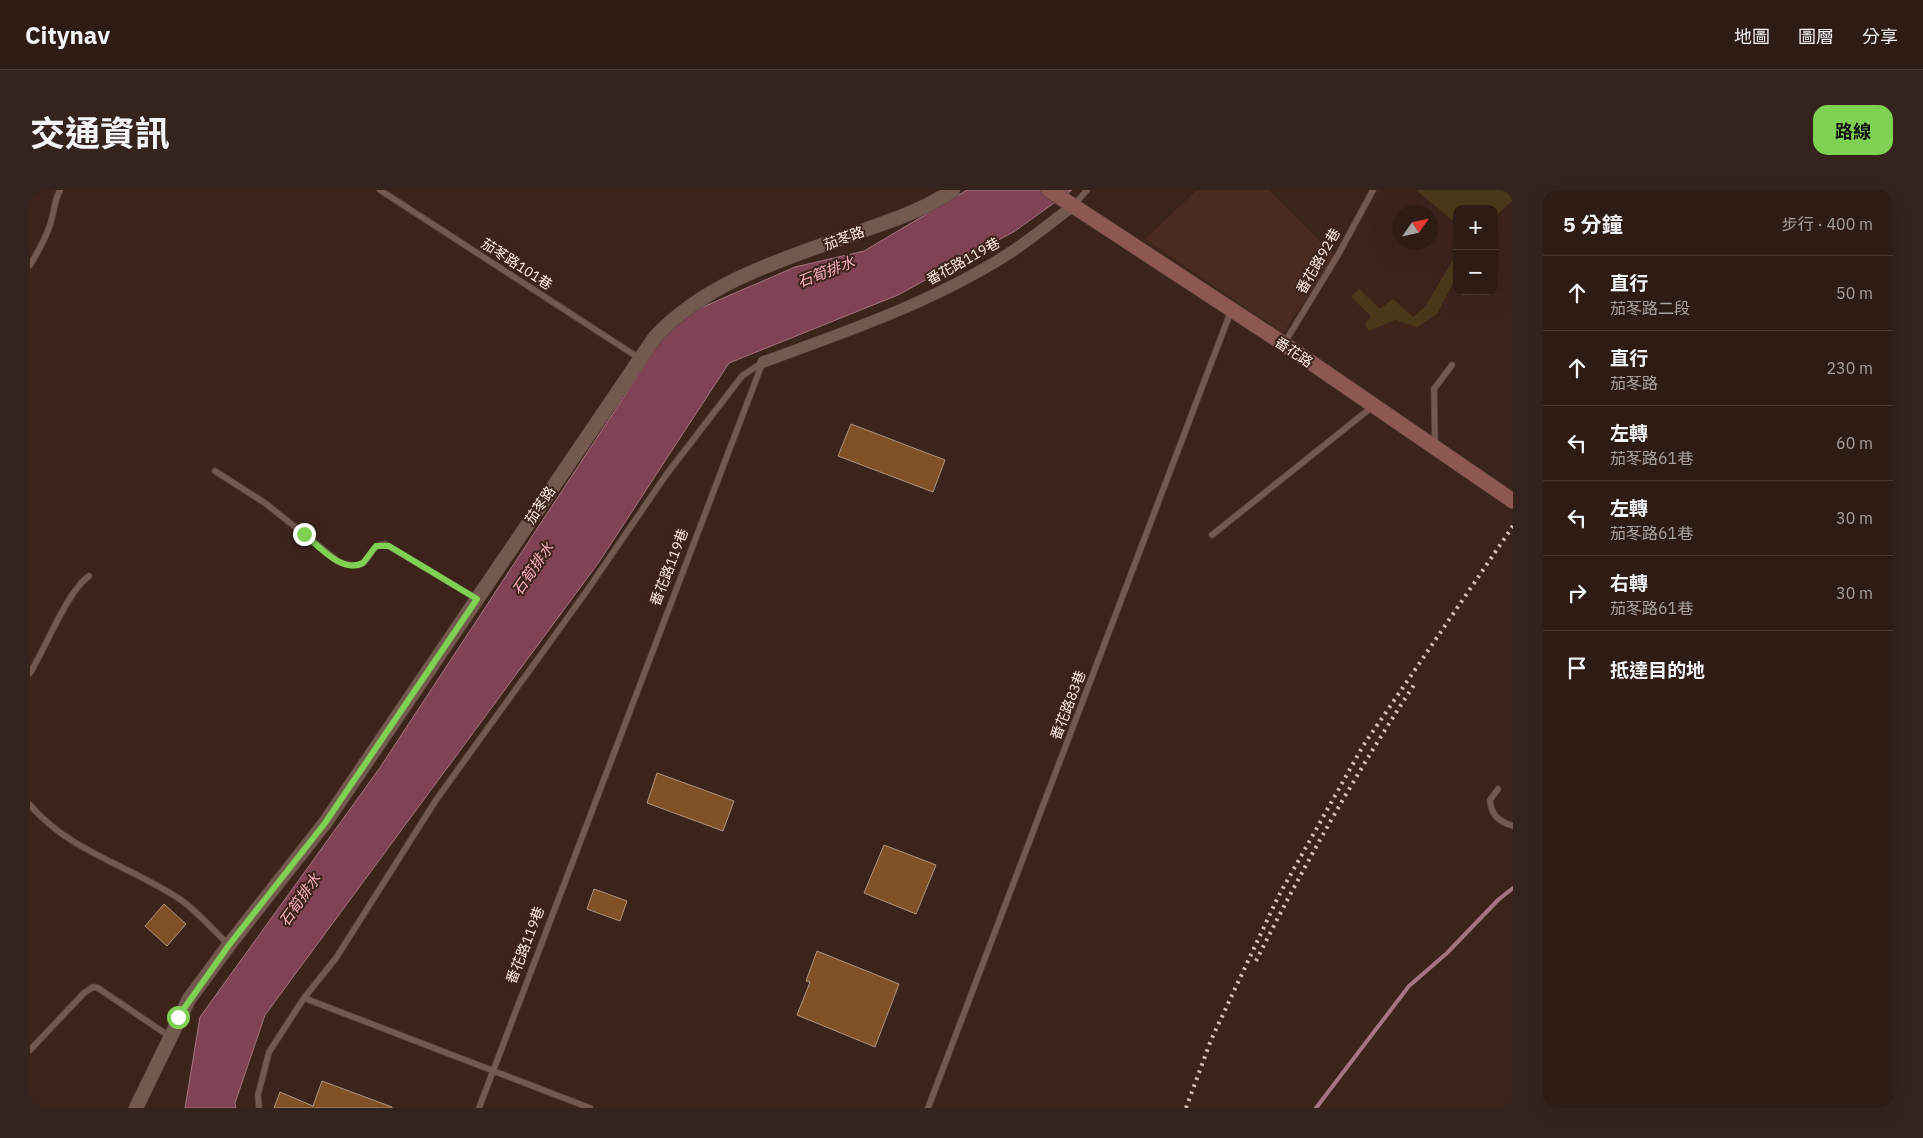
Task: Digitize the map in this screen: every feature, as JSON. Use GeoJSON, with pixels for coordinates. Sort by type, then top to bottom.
{"type":"FeatureCollection","features":[{"type":"Feature","properties":{"kind":"main road","name":"番花路"},"geometry":{"type":"LineString","coordinates":[[1048,190],[1284,344],[1513,502]]}},
{"type":"Feature","properties":{"kind":"street","name":"茄苳路"},"geometry":{"type":"LineString","coordinates":[[136,1108],[169,1036],[189,999],[325,823],[655,337],[675,317],[722,286],[748,273],[913,213],[953,190]]}},
{"type":"Feature","properties":{"kind":"street","name":"番花路119巷"},"geometry":{"type":"LineString","coordinates":[[763,362],[855,329],[931,296],[1005,256],[1073,206]]}},
{"type":"Feature","properties":{"kind":"lane"},"geometry":{"type":"LineString","coordinates":[[30,265],[47,231],[60,190]]}},
{"type":"Feature","properties":{"kind":"lane","name":"茄苳路101巷"},"geometry":{"type":"LineString","coordinates":[[380,190],[639,358]]}},
{"type":"Feature","properties":{"kind":"lane"},"geometry":{"type":"LineString","coordinates":[[1073,206],[1087,190]]}},
{"type":"Feature","properties":{"kind":"lane","name":"番花路92巷"},"geometry":{"type":"LineString","coordinates":[[1284,344],[1338,255],[1373,190]]}},
{"type":"Feature","properties":{"kind":"lane","name":"番花路83巷"},"geometry":{"type":"LineString","coordinates":[[928,1108],[1231,311]]}},
{"type":"Feature","properties":{"kind":"lane"},"geometry":{"type":"LineString","coordinates":[[259,1108],[258,1095],[269,1052],[304,998],[336,958],[436,800],[666,475],[742,376],[763,362]]}},
{"type":"Feature","properties":{"kind":"lane","name":"番花路119巷"},"geometry":{"type":"LineString","coordinates":[[479,1108],[763,362]]}},
{"type":"Feature","properties":{"kind":"lane"},"geometry":{"type":"LineString","coordinates":[[1435,449],[1434,389],[1452,365]]}},
{"type":"Feature","properties":{"kind":"lane"},"geometry":{"type":"LineString","coordinates":[[1212,535],[1374,406]]}},
{"type":"Feature","properties":{"kind":"lane"},"geometry":{"type":"LineString","coordinates":[[215,471],[265,503],[339,562],[350,566],[360,565],[366,561],[376,546],[385,544],[477,599]]}},
{"type":"Feature","properties":{"kind":"lane"},"geometry":{"type":"LineString","coordinates":[[30,673],[63,610],[81,581],[89,576]]}},
{"type":"Feature","properties":{"kind":"lane"},"geometry":{"type":"LineString","coordinates":[[1498,789],[1490,800],[1491,810],[1500,822],[1513,826]]}},
{"type":"Feature","properties":{"kind":"lane"},"geometry":{"type":"LineString","coordinates":[[30,805],[37,814],[76,846],[120,866],[182,902],[229,945]]}},
{"type":"Feature","properties":{"kind":"lane"},"geometry":{"type":"LineString","coordinates":[[30,1050],[84,993],[93,988],[98,988],[169,1036]]}},
{"type":"Feature","properties":{"kind":"lane"},"geometry":{"type":"LineString","coordinates":[[304,998],[590,1108]]}},
{"type":"Feature","properties":{"kind":"shaded area"},"geometry":{"type":"Polygon","coordinates":[[[1197,190],[1269,190],[1335,256],[1283,333],[1145,239],[1197,190]]]}},
{"type":"Feature","properties":{"kind":"shaded area"},"geometry":{"type":"Polygon","coordinates":[[[1416,190],[1513,190],[1513,200],[1498,213],[1498,205],[1453,205],[1453,221],[1438,208],[1438,205],[1434,205],[1416,190]]]}},
{"type":"Feature","properties":{"kind":"shaded area"},"geometry":{"type":"Polygon","coordinates":[[[1453,260],[1453,283],[1437,314],[1417,327],[1395,320],[1369,331],[1365,324],[1371,316],[1351,297],[1359,289],[1380,309],[1393,299],[1413,317],[1425,307],[1453,260]]]}},
{"type":"Feature","properties":{"kind":"water","name":"石筍排水"},"geometry":{"type":"Polygon","coordinates":[[[967,190],[1072,190],[1015,231],[898,295],[729,363],[599,562],[265,1015],[235,1103],[236,1108],[185,1108],[200,1017],[379,769],[675,319],[795,267],[864,251],[967,190]]]}},
{"type":"Feature","properties":{"kind":"building"},"geometry":{"type":"Polygon","coordinates":[[[851,424],[945,460],[933,492],[838,456],[851,424]]]}},
{"type":"Feature","properties":{"kind":"building"},"geometry":{"type":"Polygon","coordinates":[[[657,773],[734,801],[723,831],[647,803],[657,773]]]}},
{"type":"Feature","properties":{"kind":"building"},"geometry":{"type":"Polygon","coordinates":[[[884,845],[936,865],[916,914],[864,893],[884,845]]]}},
{"type":"Feature","properties":{"kind":"building"},"geometry":{"type":"Polygon","coordinates":[[[594,889],[627,901],[620,921],[587,909],[594,889]]]}},
{"type":"Feature","properties":{"kind":"building"},"geometry":{"type":"Polygon","coordinates":[[[164,904],[186,924],[167,946],[145,926],[164,904]]]}},
{"type":"Feature","properties":{"kind":"building"},"geometry":{"type":"Polygon","coordinates":[[[817,951],[899,984],[875,1047],[797,1015],[810,982],[806,981],[817,951]]]}},
{"type":"Feature","properties":{"kind":"building"},"geometry":{"type":"Polygon","coordinates":[[[322,1081],[392,1108],[274,1108],[280,1092],[313,1106],[322,1081]]]}},
{"type":"Feature","properties":{"kind":"waterway"},"geometry":{"type":"LineString","coordinates":[[1316,1108],[1409,986],[1447,953],[1498,900],[1513,888]]}},
{"type":"Feature","properties":{"kind":"railway"},"geometry":{"type":"LineString","coordinates":[[1186,1108],[1211,1040],[1278,897],[1363,746],[1513,526]]}},
{"type":"Feature","properties":{"kind":"railway"},"geometry":{"type":"LineString","coordinates":[[1256,961],[1332,819],[1416,682]]}},
{"type":"Feature","properties":{"kind":"route"},"geometry":{"type":"LineString","coordinates":[[178,1017],[200,982],[336,808],[477,599],[385,544],[376,546],[366,561],[360,565],[350,566],[339,562],[304,534]]}}]}
